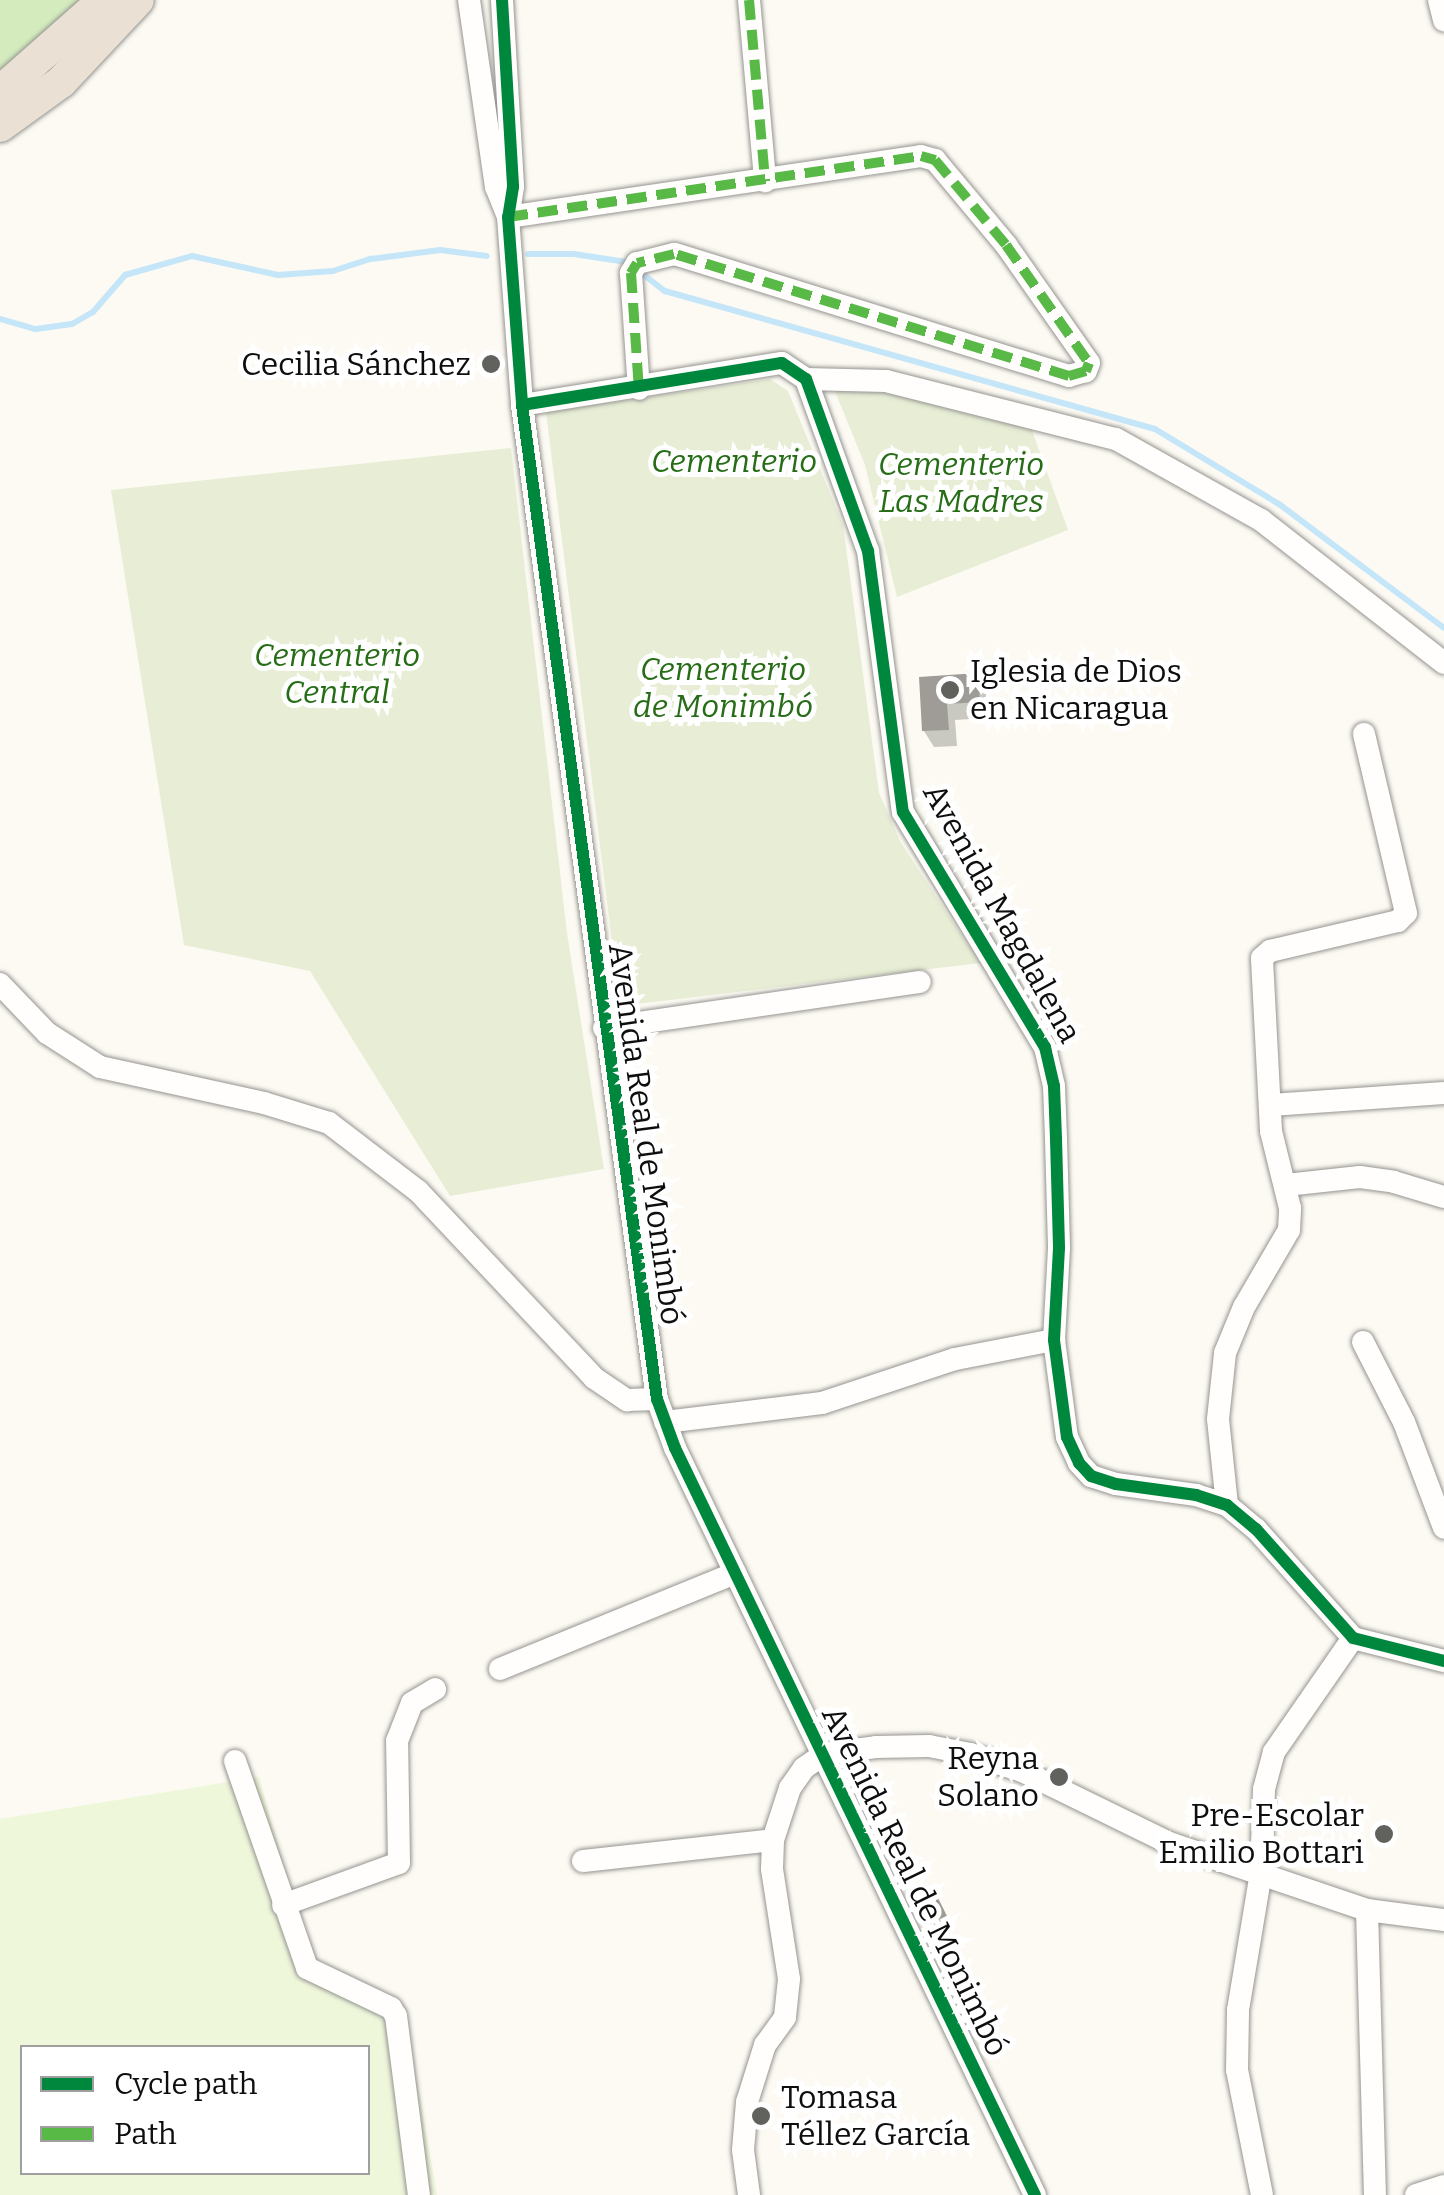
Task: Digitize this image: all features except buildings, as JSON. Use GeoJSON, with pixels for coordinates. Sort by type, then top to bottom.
{"type":"FeatureCollection","features":[{"type":"Feature","properties":{"kind":"highway"},"geometry":{"type":"LineString","coordinates":[[0,92],[104,0]]}},
{"type":"Feature","properties":{"kind":"highway"},"geometry":{"type":"LineString","coordinates":[[0,126],[60,82],[138,0]]}},
{"type":"Feature","properties":{"kind":"street","name":"Avenida Real de Monimbó"},"geometry":{"type":"LineString","coordinates":[[469,0],[496,187],[508,218]]}},
{"type":"Feature","properties":{"kind":"street","name":"Avenida Real de Monimbó"},"geometry":{"type":"LineString","coordinates":[[502,0],[513,186],[508,218],[522,405],[657,1399],[736,1573],[1035,2195]]}},
{"type":"Feature","properties":{"kind":"street"},"geometry":{"type":"LineString","coordinates":[[749,0],[765,182]]}},
{"type":"Feature","properties":{"kind":"street"},"geometry":{"type":"LineString","coordinates":[[1439,0],[1444,20]]}},
{"type":"Feature","properties":{"kind":"street"},"geometry":{"type":"LineString","coordinates":[[508,218],[907,158],[935,160],[1006,245],[1068,338],[1086,353],[1086,371],[1069,376],[674,254],[637,262],[631,273],[639,389]]}},
{"type":"Feature","properties":{"kind":"street"},"geometry":{"type":"LineString","coordinates":[[522,405],[782,363],[806,379],[886,381],[1116,438],[1260,520],[1444,662]]}},
{"type":"Feature","properties":{"kind":"street","name":"Avenida Magdalena"},"geometry":{"type":"LineString","coordinates":[[806,379],[868,551],[902,812],[1045,1047],[1054,1086],[1060,1248],[1054,1340],[1067,1436],[1079,1463],[1091,1476],[1227,1505],[1256,1529],[1352,1638]]}},
{"type":"Feature","properties":{"kind":"street"},"geometry":{"type":"LineString","coordinates":[[1227,1505],[1218,1418],[1225,1353],[1244,1307],[1268,1272],[1288,1230],[1286,1185],[1276,1161],[1262,958],[1270,951],[1398,921],[1406,913],[1364,734]]}},
{"type":"Feature","properties":{"kind":"street"},"geometry":{"type":"LineString","coordinates":[[604,1028],[920,982]]}},
{"type":"Feature","properties":{"kind":"street"},"geometry":{"type":"LineString","coordinates":[[0,984],[48,1033],[100,1067],[264,1103],[330,1123],[418,1192],[611,1392],[626,1400],[657,1399]]}},
{"type":"Feature","properties":{"kind":"street"},"geometry":{"type":"LineString","coordinates":[[1272,1105],[1444,1093]]}},
{"type":"Feature","properties":{"kind":"street"},"geometry":{"type":"LineString","coordinates":[[1286,1185],[1360,1177],[1444,1197]]}},
{"type":"Feature","properties":{"kind":"street"},"geometry":{"type":"LineString","coordinates":[[665,1422],[822,1403],[955,1359],[1054,1340]]}},
{"type":"Feature","properties":{"kind":"street"},"geometry":{"type":"LineString","coordinates":[[1363,1342],[1404,1422],[1444,1528]]}},
{"type":"Feature","properties":{"kind":"street"},"geometry":{"type":"LineString","coordinates":[[500,1669],[736,1573]]}},
{"type":"Feature","properties":{"kind":"street"},"geometry":{"type":"LineString","coordinates":[[1262,2195],[1236,2070],[1238,2010],[1261,1872],[1264,1789],[1274,1752],[1352,1638],[1444,1661]]}},
{"type":"Feature","properties":{"kind":"street"},"geometry":{"type":"LineString","coordinates":[[283,1905],[399,1862],[397,1741],[412,1703],[435,1689]]}},
{"type":"Feature","properties":{"kind":"street"},"geometry":{"type":"LineString","coordinates":[[748,2195],[743,2150],[747,2102],[765,2044],[785,2017],[789,1978],[772,1869],[774,1840],[790,1788],[804,1768],[824,1754],[876,1746],[929,1746],[970,1754],[1022,1770],[1169,1843],[1367,1910],[1444,1920]]}},
{"type":"Feature","properties":{"kind":"street"},"geometry":{"type":"LineString","coordinates":[[236,1761],[307,1968],[391,2008],[396,2016],[419,2195]]}},
{"type":"Feature","properties":{"kind":"street"},"geometry":{"type":"LineString","coordinates":[[583,1861],[774,1840]]}},
{"type":"Feature","properties":{"kind":"street"},"geometry":{"type":"LineString","coordinates":[[1367,1910],[1375,2195]]}},
{"type":"Feature","properties":{"kind":"street"},"geometry":{"type":"LineString","coordinates":[[1416,2195],[1444,2186]]}},
{"type":"Feature","properties":{"kind":"green space"},"geometry":{"type":"Polygon","coordinates":[[[0,0],[104,0],[0,92],[0,0]]]}},
{"type":"Feature","properties":{"kind":"green space"},"geometry":{"type":"Polygon","coordinates":[[[770,379],[788,391],[843,525],[879,793],[901,843],[980,963],[620,1006],[546,412],[770,379]]]}},
{"type":"Feature","properties":{"kind":"green space","name":"Cementerio Las Madres"},"geometry":{"type":"Polygon","coordinates":[[[832,384],[1026,414],[1068,530],[897,597],[865,465],[832,384]]]}},
{"type":"Feature","properties":{"kind":"green space","name":"Cementerio Central"},"geometry":{"type":"Polygon","coordinates":[[[511,448],[567,933],[604,1169],[450,1196],[310,971],[184,945],[111,490],[511,448]]]}},
{"type":"Feature","properties":{"kind":"green space"},"geometry":{"type":"Polygon","coordinates":[[[259,1777],[310,1958],[404,2006],[437,2195],[0,2195],[0,1819],[259,1777]]]}},
{"type":"Feature","properties":{"kind":"waterway"},"geometry":{"type":"LineString","coordinates":[[0,319],[36,329],[72,324],[93,312],[125,275],[192,256],[278,275],[333,271],[371,259],[440,250],[487,256]]}},
{"type":"Feature","properties":{"kind":"waterway"},"geometry":{"type":"LineString","coordinates":[[528,254],[574,254],[626,262]]}},
{"type":"Feature","properties":{"kind":"waterway"},"geometry":{"type":"LineString","coordinates":[[639,271],[665,291],[1155,429],[1279,504],[1444,628]]}},
{"type":"Feature","properties":{"kind":"marked path"},"geometry":{"type":"LineString","coordinates":[[749,0],[765,181]]}},
{"type":"Feature","properties":{"kind":"marked path"},"geometry":{"type":"LineString","coordinates":[[508,217],[921,156],[935,160],[1006,245],[1089,363],[1086,371],[1069,376],[674,254],[637,263],[631,273],[639,389]]}},
{"type":"Feature","properties":{"kind":"cycle path"},"geometry":{"type":"LineString","coordinates":[[502,0],[513,187],[508,217],[522,405],[657,1399],[675,1448],[1035,2195]]}},
{"type":"Feature","properties":{"kind":"cycle path"},"geometry":{"type":"LineString","coordinates":[[522,405],[782,363],[806,379],[868,551],[903,812],[1045,1047],[1054,1086],[1056,1139],[1059,1248],[1054,1340],[1067,1437],[1079,1463],[1091,1476],[1116,1484],[1196,1495],[1227,1505],[1256,1529],[1353,1638],[1444,1661]]}},
{"type":"Feature","properties":{"kind":"place","name":"Cecilia Sánchez"},"geometry":{"type":"Point","coordinates":[491,364]}},
{"type":"Feature","properties":{"kind":"place","name":"Iglesia de Dios en Nicaragua"},"geometry":{"type":"Point","coordinates":[950,690]}},
{"type":"Feature","properties":{"kind":"place","name":"Reyna Solano"},"geometry":{"type":"Point","coordinates":[1059,1777]}},
{"type":"Feature","properties":{"kind":"place","name":"Pre-Escolar Emilio Bottari"},"geometry":{"type":"Point","coordinates":[1384,1834]}},
{"type":"Feature","properties":{"kind":"place","name":"Tomasa Téllez García"},"geometry":{"type":"Point","coordinates":[761,2116]}},
{"type":"Feature","properties":{"kind":"park label","name":"Cementerio"},"geometry":{"type":"Point","coordinates":[734,461]}},
{"type":"Feature","properties":{"kind":"park label","name":"Cementerio de Monimbó"},"geometry":{"type":"Point","coordinates":[723,688]}}]}
